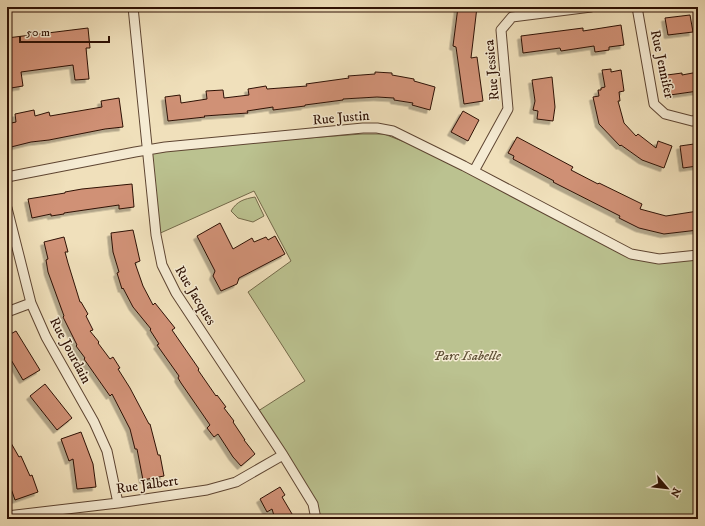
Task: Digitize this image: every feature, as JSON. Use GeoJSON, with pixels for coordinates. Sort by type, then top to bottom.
{"type":"FeatureCollection","features":[{"type":"Feature","properties":{"kind":"street","name":"Rue Jacques"},"geometry":{"type":"LineString","coordinates":[[133,7],[156,235],[162,265],[176,293],[283,455],[313,504],[316,519]]}},
{"type":"Feature","properties":{"kind":"street","name":"Rue Jessica"},"geometry":{"type":"LineString","coordinates":[[474,171],[508,109],[501,30],[512,17],[591,7]]}},
{"type":"Feature","properties":{"kind":"street","name":"Rue Jennifer"},"geometry":{"type":"LineString","coordinates":[[637,7],[654,104],[665,114],[692,121],[698,120]]}},
{"type":"Feature","properties":{"kind":"street","name":"Rue Justin"},"geometry":{"type":"LineString","coordinates":[[7,177],[147,150],[363,128],[377,128],[393,131],[474,171],[631,254],[659,259],[698,255]]}},
{"type":"Feature","properties":{"kind":"street","name":"Rue Jourdain"},"geometry":{"type":"LineString","coordinates":[[7,208],[32,303],[46,337],[94,422],[106,451],[118,503]]}},
{"type":"Feature","properties":{"kind":"street"},"geometry":{"type":"LineString","coordinates":[[7,312],[32,303]]}},
{"type":"Feature","properties":{"kind":"street","name":"Rue Jalbert"},"geometry":{"type":"LineString","coordinates":[[7,516],[118,503],[207,490],[236,482],[283,455]]}},
{"type":"Feature","properties":{"kind":"green space","name":"Parc Isabelle"},"geometry":{"type":"Polygon","coordinates":[[[362,134],[384,134],[454,161],[459,168],[631,254],[659,259],[698,255],[698,519],[316,519],[313,504],[255,413],[305,381],[248,292],[291,261],[254,191],[156,235],[144,150],[362,134]]]}},
{"type":"Feature","properties":{"kind":"green space"},"geometry":{"type":"Polygon","coordinates":[[[255,197],[264,216],[253,222],[238,218],[231,211],[241,201],[255,197]]]}},
{"type":"Feature","properties":{"kind":"building"},"geometry":{"type":"Polygon","coordinates":[[[458,7],[477,7],[471,58],[477,57],[483,101],[464,104],[456,47],[453,46],[458,7]]]}},
{"type":"Feature","properties":{"kind":"building"},"geometry":{"type":"Polygon","coordinates":[[[690,15],[693,32],[668,35],[665,18],[690,15]]]}},
{"type":"Feature","properties":{"kind":"building"},"geometry":{"type":"Polygon","coordinates":[[[621,25],[624,45],[609,47],[609,50],[595,52],[594,46],[561,51],[560,48],[523,53],[521,36],[583,28],[583,31],[621,25]]]}},
{"type":"Feature","properties":{"kind":"building"},"geometry":{"type":"Polygon","coordinates":[[[88,28],[90,48],[86,48],[89,79],[75,80],[73,65],[21,72],[23,86],[11,88],[9,72],[7,72],[7,38],[88,28]]]}},
{"type":"Feature","properties":{"kind":"building"},"geometry":{"type":"Polygon","coordinates":[[[611,69],[611,72],[621,70],[624,91],[619,92],[620,101],[618,101],[624,123],[636,136],[638,134],[656,148],[658,141],[672,146],[664,168],[642,160],[621,145],[620,146],[599,124],[593,97],[599,96],[598,90],[605,87],[602,70],[611,69]]]}},
{"type":"Feature","properties":{"kind":"building"},"geometry":{"type":"Polygon","coordinates":[[[375,72],[392,73],[392,75],[414,79],[414,81],[435,87],[430,110],[412,105],[413,103],[394,100],[394,98],[377,97],[343,99],[273,110],[273,107],[247,111],[248,113],[204,116],[205,117],[168,121],[165,97],[180,95],[181,103],[207,99],[206,91],[223,90],[224,98],[249,95],[248,89],[266,86],[267,89],[307,86],[306,84],[349,78],[348,76],[375,74],[375,72]]]}},
{"type":"Feature","properties":{"kind":"building"},"geometry":{"type":"Polygon","coordinates":[[[698,72],[698,91],[670,95],[667,75],[682,73],[682,75],[698,72]]]}},
{"type":"Feature","properties":{"kind":"building"},"geometry":{"type":"Polygon","coordinates":[[[552,77],[555,107],[553,121],[537,119],[538,111],[533,110],[535,101],[532,80],[552,77]]]}},
{"type":"Feature","properties":{"kind":"building"},"geometry":{"type":"Polygon","coordinates":[[[119,98],[123,127],[31,142],[7,148],[7,124],[16,122],[15,114],[34,110],[35,116],[49,112],[50,116],[102,107],[101,101],[119,98]]]}},
{"type":"Feature","properties":{"kind":"building"},"geometry":{"type":"Polygon","coordinates":[[[463,111],[479,120],[468,141],[451,132],[463,111]]]}},
{"type":"Feature","properties":{"kind":"building"},"geometry":{"type":"Polygon","coordinates":[[[517,137],[573,167],[571,170],[642,204],[640,209],[666,216],[698,211],[698,230],[664,234],[639,228],[619,218],[620,216],[553,182],[554,181],[513,159],[514,156],[508,153],[517,137]]]}},
{"type":"Feature","properties":{"kind":"building"},"geometry":{"type":"Polygon","coordinates":[[[694,144],[697,166],[683,168],[680,146],[694,144]]]}},
{"type":"Feature","properties":{"kind":"building"},"geometry":{"type":"Polygon","coordinates":[[[132,184],[134,207],[119,209],[119,205],[32,218],[28,199],[82,189],[132,184]]]}},
{"type":"Feature","properties":{"kind":"building"},"geometry":{"type":"Polygon","coordinates":[[[220,223],[233,249],[252,238],[254,242],[266,237],[268,240],[275,236],[285,254],[239,278],[237,284],[221,291],[213,276],[215,271],[197,236],[220,223]]]}},
{"type":"Feature","properties":{"kind":"building"},"geometry":{"type":"Polygon","coordinates":[[[133,230],[140,261],[135,263],[143,286],[153,305],[155,303],[175,328],[172,330],[216,396],[217,395],[226,407],[224,408],[234,421],[233,422],[244,440],[255,454],[241,466],[233,457],[218,434],[214,437],[207,428],[210,425],[181,383],[178,378],[179,376],[157,345],[159,344],[150,330],[151,329],[133,307],[123,288],[122,289],[117,273],[119,272],[113,252],[111,233],[133,230]]]}},
{"type":"Feature","properties":{"kind":"building"},"geometry":{"type":"Polygon","coordinates":[[[64,237],[68,252],[65,252],[80,302],[88,314],[86,316],[93,330],[90,331],[110,359],[113,357],[120,368],[118,369],[150,424],[158,455],[160,455],[164,476],[143,480],[137,449],[135,449],[130,429],[112,394],[110,396],[76,346],[77,345],[63,317],[64,316],[48,272],[46,260],[48,259],[44,242],[64,237]]]}},
{"type":"Feature","properties":{"kind":"building"},"geometry":{"type":"Polygon","coordinates":[[[16,331],[40,370],[23,380],[7,353],[7,336],[16,331]]]}},
{"type":"Feature","properties":{"kind":"building"},"geometry":{"type":"Polygon","coordinates":[[[45,384],[72,418],[57,430],[30,396],[45,384]]]}},
{"type":"Feature","properties":{"kind":"building"},"geometry":{"type":"Polygon","coordinates":[[[81,432],[93,464],[96,487],[77,489],[73,459],[69,461],[61,439],[81,432]]]}},
{"type":"Feature","properties":{"kind":"building"},"geometry":{"type":"Polygon","coordinates":[[[7,436],[19,457],[21,456],[30,476],[32,475],[38,492],[15,500],[7,477],[7,436]]]}},
{"type":"Feature","properties":{"kind":"building"},"geometry":{"type":"Polygon","coordinates":[[[280,487],[285,495],[282,497],[295,519],[275,519],[272,509],[267,512],[260,499],[280,487]]]}}]}
